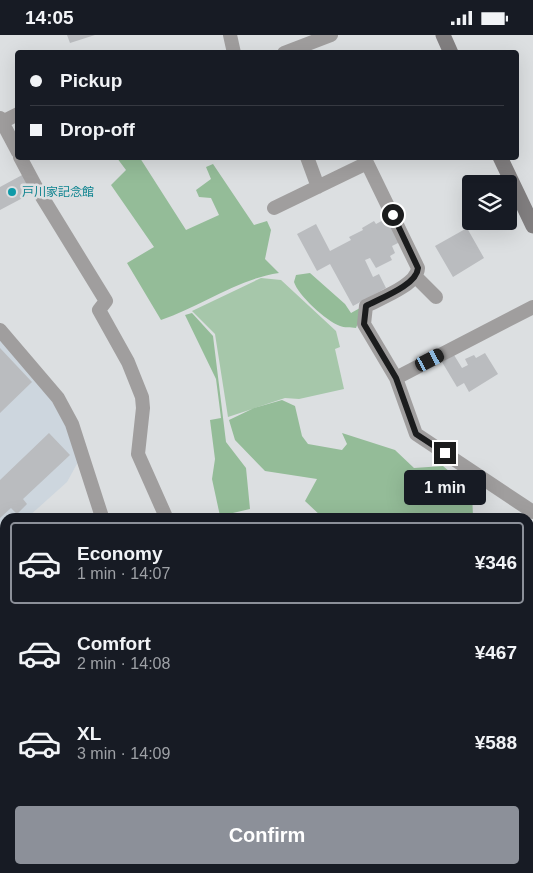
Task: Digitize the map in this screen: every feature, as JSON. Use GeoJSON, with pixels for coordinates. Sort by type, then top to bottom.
{"type":"FeatureCollection","features":[{"type":"Feature","properties":{"kind":"main road"},"geometry":{"type":"LineString","coordinates":[[443,35],[450,50]]}},
{"type":"Feature","properties":{"kind":"main road"},"geometry":{"type":"LineString","coordinates":[[501,160],[533,226]]}},
{"type":"Feature","properties":{"kind":"street"},"geometry":{"type":"LineString","coordinates":[[230,35],[233,50]]}},
{"type":"Feature","properties":{"kind":"street"},"geometry":{"type":"LineString","coordinates":[[292,50],[331,35]]}},
{"type":"Feature","properties":{"kind":"street"},"geometry":{"type":"LineString","coordinates":[[15,115],[1,120],[15,146]]}},
{"type":"Feature","properties":{"kind":"street"},"geometry":{"type":"LineString","coordinates":[[22,160],[36,187],[106,301],[99,310],[128,362],[142,397],[143,408],[138,454],[164,513]]}},
{"type":"Feature","properties":{"kind":"street"},"geometry":{"type":"LineString","coordinates":[[308,160],[318,187]]}},
{"type":"Feature","properties":{"kind":"street"},"geometry":{"type":"LineString","coordinates":[[274,208],[374,160]]}},
{"type":"Feature","properties":{"kind":"street"},"geometry":{"type":"LineString","coordinates":[[367,163],[418,268],[413,281],[366,306],[364,324],[396,378],[416,434],[533,512]]}},
{"type":"Feature","properties":{"kind":"street"},"geometry":{"type":"LineString","coordinates":[[416,277],[436,297]]}},
{"type":"Feature","properties":{"kind":"street"},"geometry":{"type":"LineString","coordinates":[[396,378],[533,307]]}},
{"type":"Feature","properties":{"kind":"street"},"geometry":{"type":"LineString","coordinates":[[0,330],[58,398],[72,424],[101,513]]}},
{"type":"Feature","properties":{"kind":"shaded area"},"geometry":{"type":"Polygon","coordinates":[[[0,338],[50,398],[66,424],[78,462],[67,482],[32,513],[0,513],[0,338]]]}},
{"type":"Feature","properties":{"kind":"green space"},"geometry":{"type":"Polygon","coordinates":[[[118,160],[141,160],[186,230],[219,215],[211,198],[199,197],[196,190],[211,179],[206,167],[213,164],[254,225],[267,221],[271,230],[265,259],[279,273],[249,281],[161,320],[127,263],[154,247],[111,185],[126,170],[118,160]]]}},
{"type":"Feature","properties":{"kind":"green space"},"geometry":{"type":"Polygon","coordinates":[[[310,273],[345,304],[351,313],[360,308],[360,318],[356,328],[342,327],[334,323],[320,313],[301,294],[294,282],[296,275],[310,273]]]}},
{"type":"Feature","properties":{"kind":"green space"},"geometry":{"type":"Polygon","coordinates":[[[261,278],[281,280],[336,331],[340,347],[335,349],[344,389],[299,399],[285,398],[228,417],[215,334],[192,311],[261,278]]]}},
{"type":"Feature","properties":{"kind":"green space"},"geometry":{"type":"Polygon","coordinates":[[[192,313],[213,336],[226,442],[246,468],[250,509],[233,513],[219,513],[212,479],[215,459],[210,420],[221,418],[216,379],[185,315],[192,313]]]}},
{"type":"Feature","properties":{"kind":"green space"},"geometry":{"type":"Polygon","coordinates":[[[282,400],[295,406],[302,436],[308,444],[342,450],[347,444],[342,433],[395,450],[414,468],[443,466],[472,491],[473,513],[318,513],[305,501],[317,479],[265,471],[235,440],[229,420],[254,408],[282,400]]]}},
{"type":"Feature","properties":{"kind":"building"},"geometry":{"type":"Polygon","coordinates":[[[67,35],[95,35],[70,43],[67,35]]]}},
{"type":"Feature","properties":{"kind":"building"},"geometry":{"type":"Polygon","coordinates":[[[24,174],[34,192],[0,210],[0,187],[24,174]]]}},
{"type":"Feature","properties":{"kind":"building"},"geometry":{"type":"Polygon","coordinates":[[[387,218],[400,242],[392,246],[395,253],[390,256],[392,260],[376,268],[370,258],[365,260],[373,277],[379,274],[386,288],[353,306],[330,264],[317,271],[297,234],[316,224],[330,251],[351,240],[349,237],[363,230],[362,228],[374,221],[376,224],[387,218]]]}},
{"type":"Feature","properties":{"kind":"building"},"geometry":{"type":"Polygon","coordinates":[[[463,230],[468,230],[484,258],[453,277],[435,246],[463,230]]]}},
{"type":"Feature","properties":{"kind":"building"},"geometry":{"type":"Polygon","coordinates":[[[0,348],[32,382],[0,413],[0,348]]]}},
{"type":"Feature","properties":{"kind":"building"},"geometry":{"type":"Polygon","coordinates":[[[485,353],[498,374],[469,392],[464,383],[457,387],[442,362],[454,355],[462,368],[468,365],[465,359],[474,355],[476,358],[485,353]]]}},
{"type":"Feature","properties":{"kind":"building"},"geometry":{"type":"Polygon","coordinates":[[[49,433],[70,455],[23,499],[27,504],[18,513],[11,508],[6,513],[0,513],[0,480],[49,433]]]}},
{"type":"Feature","properties":{"kind":"place","name":"戸川家記念館"},"geometry":{"type":"Point","coordinates":[12,192]}},
{"type":"Feature","properties":{"kind":"route"},"geometry":{"type":"LineString","coordinates":[[393,215],[418,268],[418,274],[413,281],[366,306],[364,324],[396,378],[416,434],[445,453]]}}]}
